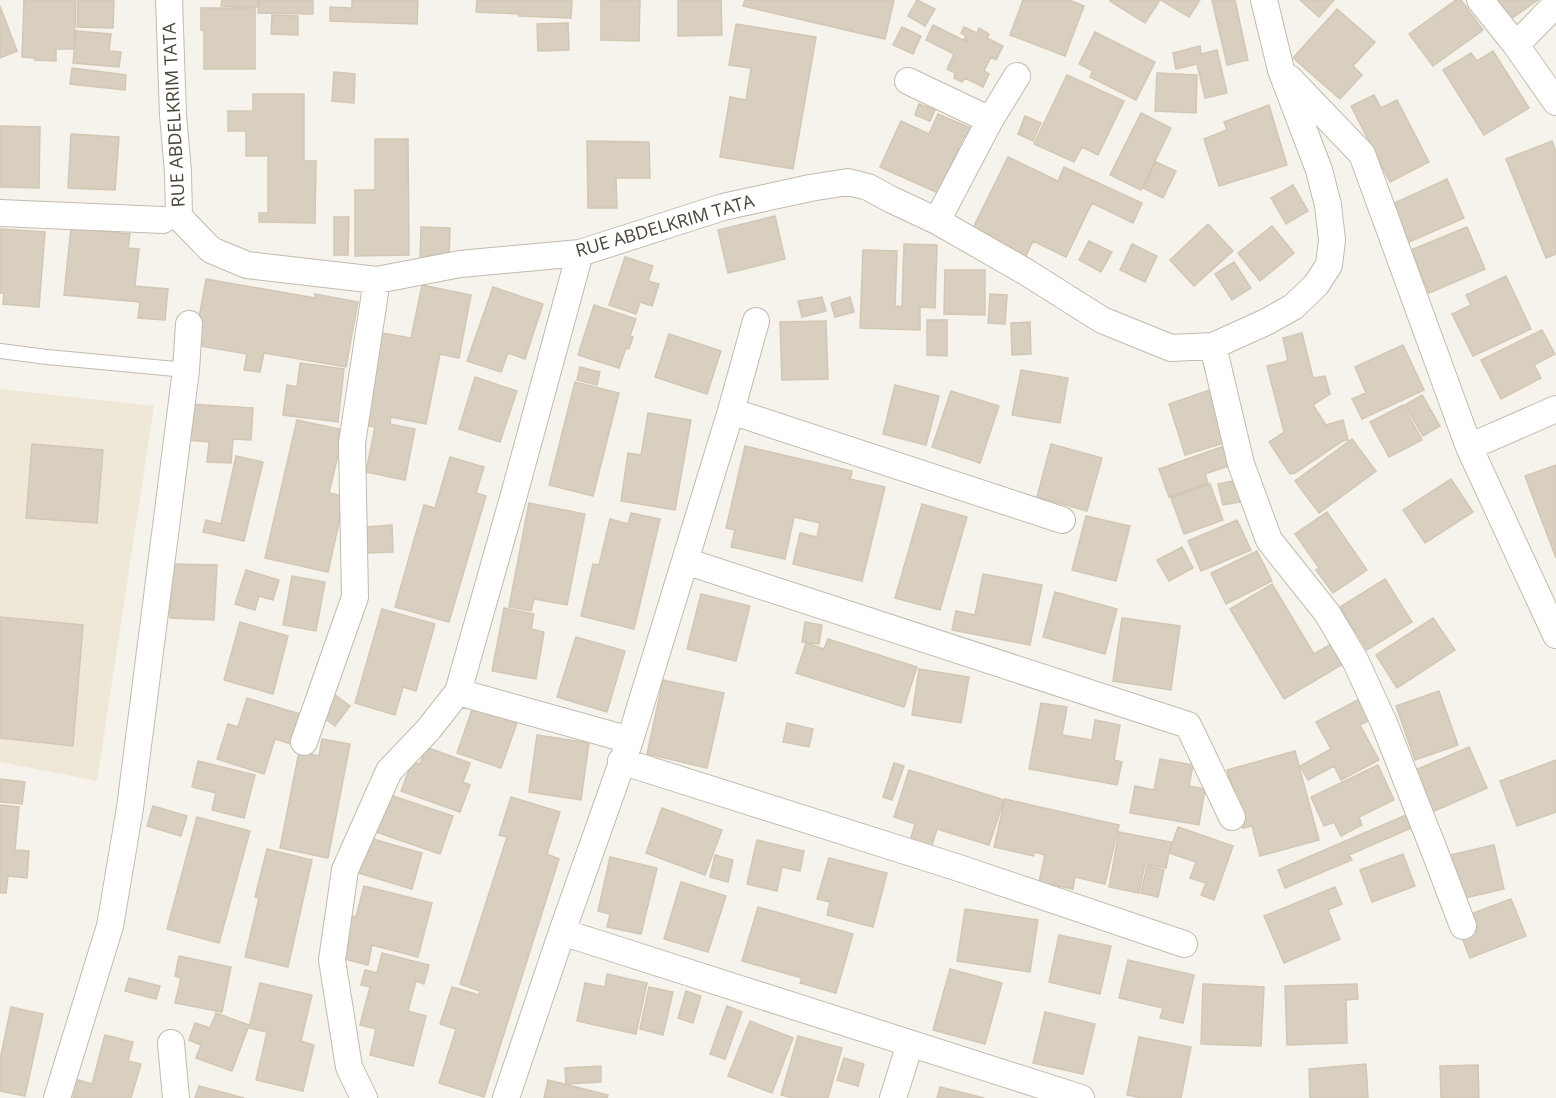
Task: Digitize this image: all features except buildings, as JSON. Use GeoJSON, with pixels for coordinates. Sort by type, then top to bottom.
{"type":"FeatureCollection","features":[{"type":"Feature","properties":{"kind":"street","name":"RUE ABDELKRIM TATA"},"geometry":{"type":"LineString","coordinates":[[169,0],[173,115],[178,172],[178,217],[211,250],[247,265],[377,280],[460,264],[580,253],[723,207],[848,182],[868,187],[937,221],[1026,272],[1102,320],[1171,348],[1213,346],[1266,322],[1293,307],[1317,285],[1329,265],[1332,240],[1328,205],[1319,170],[1281,70],[1264,0]]}},
{"type":"Feature","properties":{"kind":"street"},"geometry":{"type":"LineString","coordinates":[[1480,0],[1556,102]]}},
{"type":"Feature","properties":{"kind":"street"},"geometry":{"type":"LineString","coordinates":[[1515,45],[1556,4]]}},
{"type":"Feature","properties":{"kind":"street"},"geometry":{"type":"LineString","coordinates":[[1281,70],[1362,154],[1469,447],[1556,635]]}},
{"type":"Feature","properties":{"kind":"street"},"geometry":{"type":"LineString","coordinates":[[937,221],[990,120],[1017,76]]}},
{"type":"Feature","properties":{"kind":"street"},"geometry":{"type":"LineString","coordinates":[[908,81],[990,120]]}},
{"type":"Feature","properties":{"kind":"street"},"geometry":{"type":"LineString","coordinates":[[0,213],[163,220]]}},
{"type":"Feature","properties":{"kind":"street"},"geometry":{"type":"LineString","coordinates":[[364,1098],[350,1067],[332,960],[345,870],[389,771],[428,730],[458,692],[580,253]]}},
{"type":"Feature","properties":{"kind":"street"},"geometry":{"type":"LineString","coordinates":[[304,742],[355,597],[352,443],[377,280]]}},
{"type":"Feature","properties":{"kind":"street"},"geometry":{"type":"LineString","coordinates":[[506,1098],[625,750],[731,411],[756,321]]}},
{"type":"Feature","properties":{"kind":"street"},"geometry":{"type":"LineString","coordinates":[[57,1098],[111,926],[130,808],[186,370],[189,324]]}},
{"type":"Feature","properties":{"kind":"street"},"geometry":{"type":"LineString","coordinates":[[1213,346],[1241,464],[1269,540],[1327,613],[1355,660],[1388,734],[1463,926]]}},
{"type":"Feature","properties":{"kind":"street"},"geometry":{"type":"LineString","coordinates":[[1469,447],[1556,409]]}},
{"type":"Feature","properties":{"kind":"street"},"geometry":{"type":"LineString","coordinates":[[731,411],[1062,520]]}},
{"type":"Feature","properties":{"kind":"street"},"geometry":{"type":"LineString","coordinates":[[685,561],[1188,725],[1232,817]]}},
{"type":"Feature","properties":{"kind":"street"},"geometry":{"type":"LineString","coordinates":[[458,692],[956,867],[1184,944]]}},
{"type":"Feature","properties":{"kind":"street"},"geometry":{"type":"LineString","coordinates":[[562,932],[1081,1098]]}},
{"type":"Feature","properties":{"kind":"street"},"geometry":{"type":"LineString","coordinates":[[171,1043],[176,1098]]}},
{"type":"Feature","properties":{"kind":"street"},"geometry":{"type":"LineString","coordinates":[[893,1098],[910,1044]]}},
{"type":"Feature","properties":{"kind":"lane"},"geometry":{"type":"LineString","coordinates":[[0,351],[186,370]]}},
{"type":"Feature","properties":{"kind":"shaded area"},"geometry":{"type":"Polygon","coordinates":[[[0,389],[154,406],[97,781],[0,762],[0,389]]]}}]}
